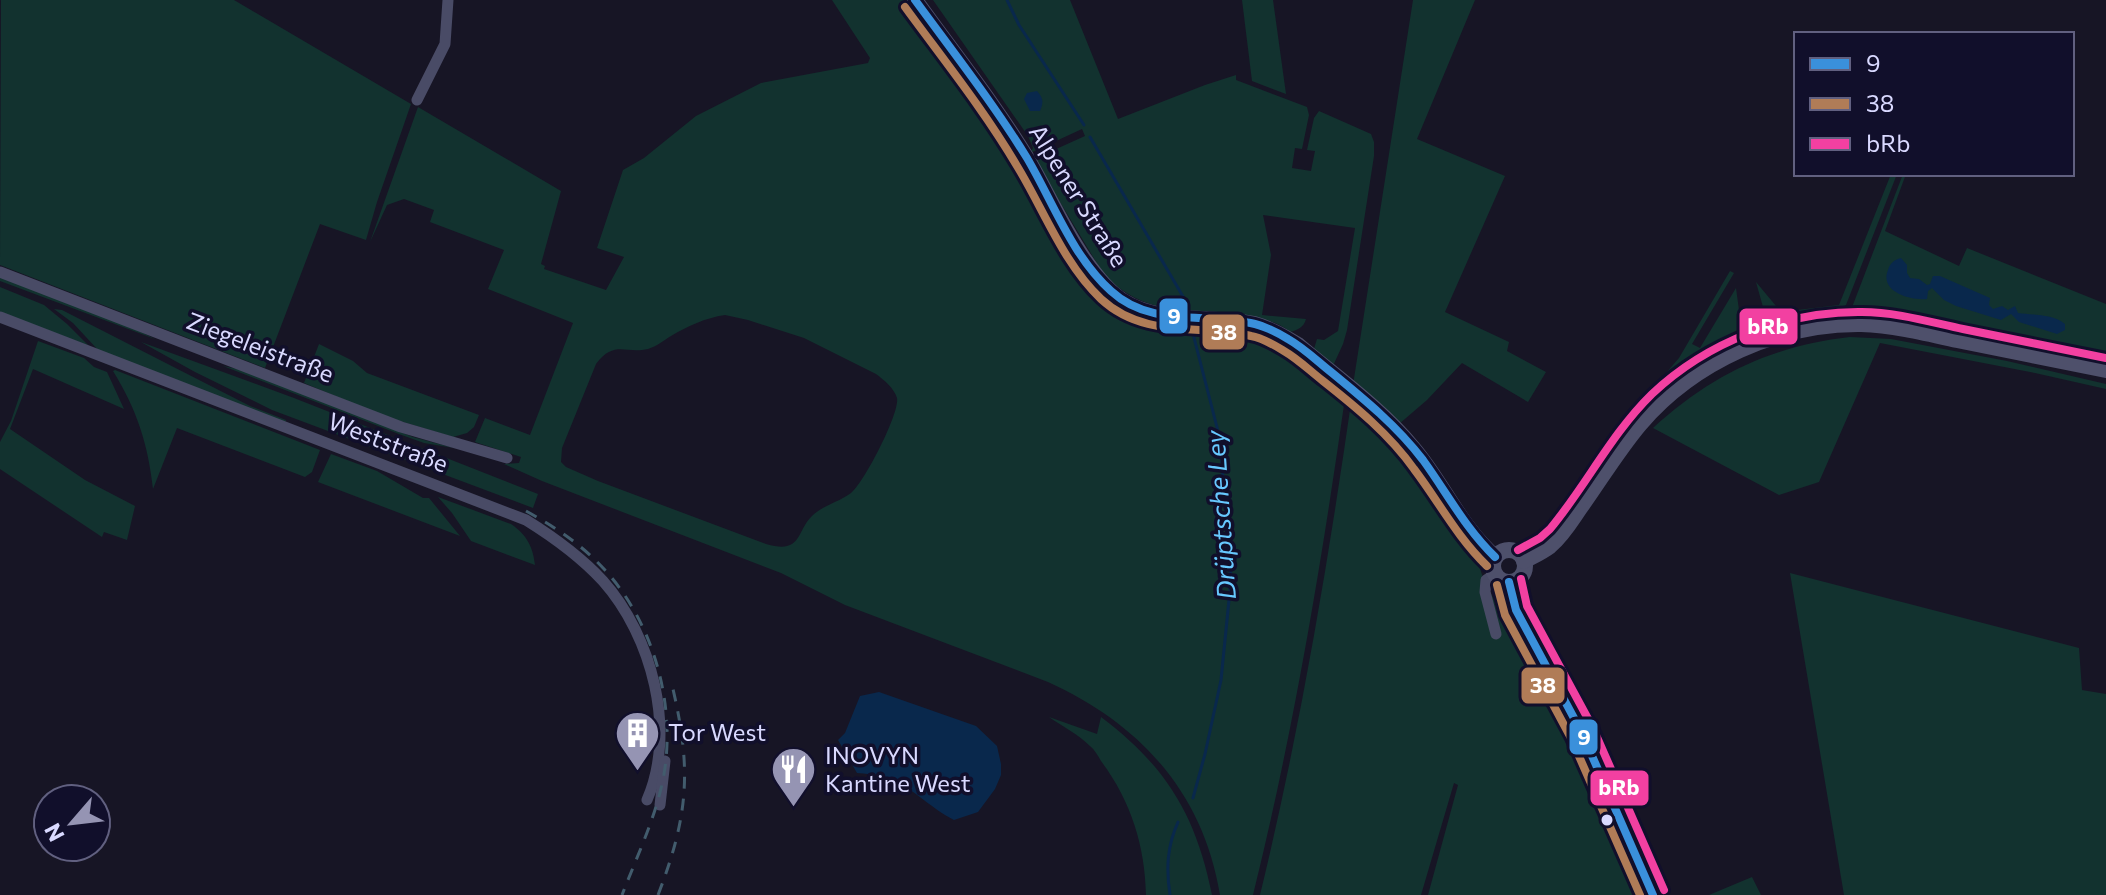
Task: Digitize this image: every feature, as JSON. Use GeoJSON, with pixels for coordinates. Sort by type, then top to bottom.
{"type":"FeatureCollection","features":[{"type":"Feature","properties":{"kind":"street"},"geometry":{"type":"LineString","coordinates":[[417,100],[445,44],[448,0]]}},
{"type":"Feature","properties":{"kind":"street","name":"Alpener Straße"},"geometry":{"type":"LineString","coordinates":[[915,0],[1013,137],[1080,251],[1102,282],[1123,301],[1171,317],[1255,324],[1283,336],[1298,345],[1400,433],[1437,479],[1500,571],[1516,610],[1582,733],[1653,895]]}},
{"type":"Feature","properties":{"kind":"street","name":"Ziegeleistraße"},"geometry":{"type":"LineString","coordinates":[[0,272],[401,427],[507,458]]}},
{"type":"Feature","properties":{"kind":"street","name":"Weststraße"},"geometry":{"type":"LineString","coordinates":[[0,317],[526,520],[562,542],[605,584],[629,619],[644,652],[659,719],[659,755],[655,781],[647,800]]}},
{"type":"Feature","properties":{"kind":"street"},"geometry":{"type":"LineString","coordinates":[[1524,561],[1544,550],[1561,535],[1634,432],[1662,402],[1715,363],[1764,340],[1820,328],[1873,325],[2106,370]]}},
{"type":"Feature","properties":{"kind":"street"},"geometry":{"type":"LineString","coordinates":[[1496,634],[1485,592],[1486,580],[1500,571],[1503,551],[1513,550],[1524,561],[1522,575],[1518,579],[1500,571]]}},
{"type":"Feature","properties":{"kind":"street","name":"Weststraße"},"geometry":{"type":"LineString","coordinates":[[659,719],[667,729],[660,805]]}},
{"type":"Feature","properties":{"kind":"green space"},"geometry":{"type":"Polygon","coordinates":[[[1,0],[234,0],[411,104],[366,240],[320,224],[265,368],[0,265],[1,0]]]}},
{"type":"Feature","properties":{"kind":"green space"},"geometry":{"type":"Polygon","coordinates":[[[832,0],[910,0],[1022,163],[1093,284],[1111,301],[1132,316],[1153,323],[1242,326],[1278,337],[1346,391],[1306,644],[1253,895],[1220,895],[1212,858],[1199,824],[1182,793],[1138,741],[1081,699],[1048,682],[845,605],[781,573],[504,464],[519,463],[521,457],[475,442],[485,418],[530,435],[573,323],[488,289],[504,250],[430,222],[434,210],[404,199],[387,205],[370,242],[418,107],[561,191],[541,264],[545,266],[544,269],[606,290],[624,257],[597,248],[623,170],[644,158],[696,116],[761,83],[868,63],[870,58],[832,0]],[[725,315],[711,318],[648,349],[608,352],[596,364],[562,448],[561,462],[598,481],[766,544],[778,547],[793,544],[813,515],[857,487],[887,432],[897,398],[876,374],[804,338],[725,315]]]}},
{"type":"Feature","properties":{"kind":"green space"},"geometry":{"type":"Polygon","coordinates":[[[933,0],[1070,0],[1118,119],[1236,75],[1236,80],[1307,107],[1309,115],[1302,149],[1295,148],[1292,168],[1311,171],[1315,151],[1307,150],[1314,118],[1319,111],[1371,134],[1374,156],[1347,330],[1332,368],[1313,352],[1317,339],[1324,340],[1338,331],[1355,228],[1263,215],[1271,255],[1262,315],[1306,319],[1302,326],[1290,332],[1265,320],[1182,311],[1134,297],[1104,275],[1034,159],[1085,136],[1082,129],[1030,153],[1033,148],[1028,136],[933,0]]]}},
{"type":"Feature","properties":{"kind":"green space"},"geometry":{"type":"Polygon","coordinates":[[[1242,0],[1273,0],[1286,94],[1252,81],[1242,0]]]}},
{"type":"Feature","properties":{"kind":"green space"},"geometry":{"type":"Polygon","coordinates":[[[1413,0],[1475,0],[1417,139],[1505,176],[1445,312],[1509,342],[1507,351],[1546,372],[1528,402],[1462,363],[1399,424],[1353,385],[1413,0]]]}},
{"type":"Feature","properties":{"kind":"green space"},"geometry":{"type":"Polygon","coordinates":[[[1890,176],[1896,176],[1846,305],[1839,309],[1795,315],[1774,323],[1763,307],[1756,282],[1781,312],[1839,305],[1890,176]]]}},
{"type":"Feature","properties":{"kind":"green space"},"geometry":{"type":"Polygon","coordinates":[[[1902,176],[1905,176],[1885,231],[1959,266],[1967,248],[2106,304],[2106,361],[2026,347],[1795,324],[1794,320],[1847,314],[1902,176]]]}},
{"type":"Feature","properties":{"kind":"green space"},"geometry":{"type":"Polygon","coordinates":[[[1730,271],[1734,273],[1692,344],[1700,348],[1736,288],[1741,325],[1738,333],[1677,371],[1620,429],[1679,358],[1730,271]]]}},
{"type":"Feature","properties":{"kind":"green space"},"geometry":{"type":"Polygon","coordinates":[[[0,275],[120,321],[155,339],[0,281],[0,275]]]}},
{"type":"Feature","properties":{"kind":"green space"},"geometry":{"type":"Polygon","coordinates":[[[0,287],[44,305],[89,346],[0,312],[0,287]]]}},
{"type":"Feature","properties":{"kind":"green space"},"geometry":{"type":"Polygon","coordinates":[[[54,309],[62,310],[250,406],[286,420],[285,423],[98,350],[73,323],[54,309]]]}},
{"type":"Feature","properties":{"kind":"green space"},"geometry":{"type":"Polygon","coordinates":[[[1850,337],[1891,339],[2007,361],[2106,384],[2106,389],[1880,343],[1819,482],[1779,495],[1653,428],[1697,393],[1744,366],[1794,348],[1850,337]]]}},
{"type":"Feature","properties":{"kind":"green space"},"geometry":{"type":"Polygon","coordinates":[[[38,341],[84,358],[94,367],[107,372],[124,409],[33,369],[10,429],[85,480],[135,506],[127,540],[104,532],[102,537],[0,469],[0,442],[11,421],[38,341]]]}},
{"type":"Feature","properties":{"kind":"green space"},"geometry":{"type":"Polygon","coordinates":[[[141,342],[294,398],[538,494],[533,508],[272,410],[141,342]]]}},
{"type":"Feature","properties":{"kind":"green space"},"geometry":{"type":"Polygon","coordinates":[[[319,344],[353,361],[367,373],[479,415],[474,427],[467,433],[453,437],[383,416],[304,383],[319,344]]]}},
{"type":"Feature","properties":{"kind":"green space"},"geometry":{"type":"Polygon","coordinates":[[[223,366],[252,372],[413,437],[454,448],[424,443],[223,366]]]}},
{"type":"Feature","properties":{"kind":"green space"},"geometry":{"type":"Polygon","coordinates":[[[115,370],[320,450],[312,472],[305,477],[177,428],[153,489],[140,428],[115,370]]]}},
{"type":"Feature","properties":{"kind":"green space"},"geometry":{"type":"Polygon","coordinates":[[[1352,396],[1400,438],[1479,552],[1476,556],[1483,578],[1614,835],[1640,895],[1428,895],[1458,785],[1454,783],[1421,895],[1260,895],[1312,647],[1352,396]]]}},
{"type":"Feature","properties":{"kind":"green space"},"geometry":{"type":"Polygon","coordinates":[[[331,454],[377,471],[423,498],[429,498],[460,536],[318,482],[331,454]]]}},
{"type":"Feature","properties":{"kind":"green space"},"geometry":{"type":"Polygon","coordinates":[[[438,497],[511,524],[528,542],[535,565],[471,541],[438,497]]]}},
{"type":"Feature","properties":{"kind":"green space"},"geometry":{"type":"Polygon","coordinates":[[[1790,573],[2079,648],[2082,690],[2106,694],[2106,895],[1844,895],[1790,573]]]}},
{"type":"Feature","properties":{"kind":"green space"},"geometry":{"type":"Polygon","coordinates":[[[1049,717],[1097,734],[1101,717],[1144,754],[1175,794],[1187,816],[1212,895],[1146,895],[1139,842],[1121,792],[1092,748],[1049,717]]]}},
{"type":"Feature","properties":{"kind":"green space"},"geometry":{"type":"Polygon","coordinates":[[[1752,877],[1761,895],[1709,895],[1752,877]]]}},
{"type":"Feature","properties":{"kind":"water"},"geometry":{"type":"Polygon","coordinates":[[[1037,91],[1042,100],[1040,111],[1030,111],[1024,99],[1027,93],[1037,91]]]}},
{"type":"Feature","properties":{"kind":"water"},"geometry":{"type":"Polygon","coordinates":[[[1901,258],[1907,265],[1910,278],[1919,279],[1927,285],[1933,276],[1940,276],[1990,298],[1989,305],[1993,309],[2002,306],[2008,310],[2015,306],[2018,313],[2055,318],[2065,324],[2065,330],[2057,334],[2019,322],[2011,314],[2001,320],[1956,306],[1932,288],[1928,291],[1927,299],[1898,294],[1886,278],[1891,264],[1901,258]]]}},
{"type":"Feature","properties":{"kind":"water"},"geometry":{"type":"Polygon","coordinates":[[[879,692],[976,726],[997,746],[1001,775],[978,812],[954,820],[893,780],[880,775],[857,773],[838,740],[845,733],[860,696],[879,692]]]}},
{"type":"Feature","properties":{"kind":"waterway","name":"Drüptsche Ley"},"geometry":{"type":"LineString","coordinates":[[1007,0],[1019,25],[1084,125]]}},
{"type":"Feature","properties":{"kind":"waterway","name":"Drüptsche Ley"},"geometry":{"type":"LineString","coordinates":[[1090,137],[1185,300],[1186,307]]}},
{"type":"Feature","properties":{"kind":"waterway","name":"Drüptsche Ley"},"geometry":{"type":"LineString","coordinates":[[1191,326],[1220,439],[1231,580],[1221,680],[1193,798]]}},
{"type":"Feature","properties":{"kind":"waterway","name":"Drüptsche Ley"},"geometry":{"type":"LineString","coordinates":[[1170,895],[1168,858],[1178,822]]}},
{"type":"Feature","properties":{"kind":"railway"},"geometry":{"type":"LineString","coordinates":[[526,511],[567,537],[604,569],[636,613],[657,665],[667,719],[664,774],[652,820],[622,895]]}},
{"type":"Feature","properties":{"kind":"railway"},"geometry":{"type":"LineString","coordinates":[[658,895],[676,841],[684,794],[683,745],[673,689]]}},
{"type":"Feature","properties":{"kind":"transit line","name":"9"},"geometry":{"type":"LineString","coordinates":[[915,0],[1027,158],[1085,262],[1111,291],[1143,310],[1161,315],[1255,324],[1300,346],[1402,436],[1423,460],[1474,534],[1495,557]]}},
{"type":"Feature","properties":{"kind":"transit line","name":"38"},"geometry":{"type":"LineString","coordinates":[[905,7],[991,125],[1065,253],[1101,299],[1135,320],[1173,328],[1255,337],[1289,354],[1360,411],[1394,444],[1466,543],[1487,566]]}},
{"type":"Feature","properties":{"kind":"transit line","name":"bRb"},"geometry":{"type":"LineString","coordinates":[[1518,550],[1550,529],[1611,443],[1652,394],[1697,359],[1749,333],[1805,317],[1862,312],[1913,318],[2106,358]]}},
{"type":"Feature","properties":{"kind":"transit line","name":"bRb"},"geometry":{"type":"LineString","coordinates":[[1521,579],[1527,606],[1593,728],[1664,890]]}},
{"type":"Feature","properties":{"kind":"transit line","name":"9"},"geometry":{"type":"LineString","coordinates":[[1509,582],[1516,610],[1582,733],[1653,895]]}},
{"type":"Feature","properties":{"kind":"transit line","name":"38"},"geometry":{"type":"LineString","coordinates":[[1497,585],[1505,615],[1571,738],[1640,895]]}},
{"type":"Feature","properties":{"kind":"place","name":"Tor West"},"geometry":{"type":"Point","coordinates":[637,772]}},
{"type":"Feature","properties":{"kind":"place","name":"INOVYN Kantine West"},"geometry":{"type":"Point","coordinates":[794,809]}}]}
